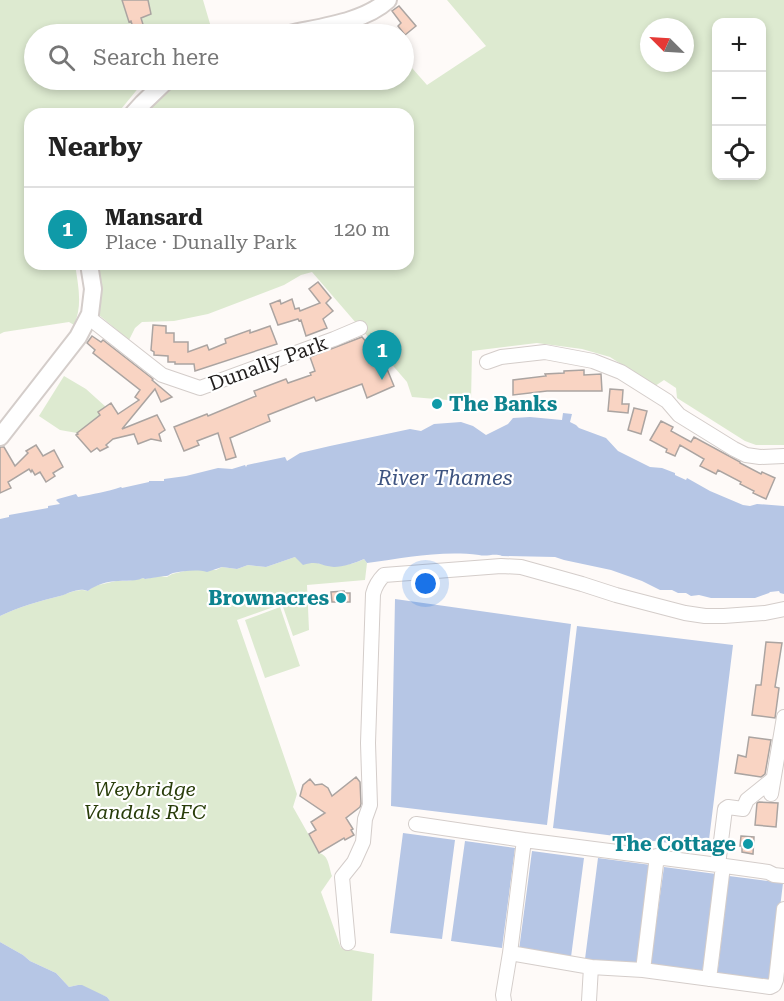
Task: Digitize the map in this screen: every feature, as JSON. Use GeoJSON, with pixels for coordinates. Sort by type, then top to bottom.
{"type":"FeatureCollection","features":[{"type":"Feature","properties":{"kind":"main road"},"geometry":{"type":"LineString","coordinates":[[337,24],[366,14],[388,0]]}},
{"type":"Feature","properties":{"kind":"main road"},"geometry":{"type":"LineString","coordinates":[[138,108],[157,90]]}},
{"type":"Feature","properties":{"kind":"main road"},"geometry":{"type":"LineString","coordinates":[[0,437],[78,338],[90,314],[93,289],[90,270]]}},
{"type":"Feature","properties":{"kind":"street","name":"Dunally Park"},"geometry":{"type":"LineString","coordinates":[[88,317],[162,375],[200,388],[360,328]]}},
{"type":"Feature","properties":{"kind":"street"},"geometry":{"type":"LineString","coordinates":[[488,362],[501,357],[544,352],[593,361],[631,378],[667,402],[679,415],[746,455],[784,456]]}},
{"type":"Feature","properties":{"kind":"street"},"geometry":{"type":"LineString","coordinates":[[348,943],[342,877],[354,862],[363,842],[365,819],[370,805],[368,743],[373,594],[378,581],[384,575],[501,566],[521,567],[685,613],[724,616],[784,609]]}},
{"type":"Feature","properties":{"kind":"street"},"geometry":{"type":"LineString","coordinates":[[771,794],[784,717]]}},
{"type":"Feature","properties":{"kind":"street"},"geometry":{"type":"LineString","coordinates":[[709,979],[725,809],[728,807],[743,809],[747,800],[773,779]]}},
{"type":"Feature","properties":{"kind":"street"},"geometry":{"type":"LineString","coordinates":[[416,824],[721,865],[784,876]]}},
{"type":"Feature","properties":{"kind":"street"},"geometry":{"type":"LineString","coordinates":[[504,1001],[524,840]]}},
{"type":"Feature","properties":{"kind":"street"},"geometry":{"type":"LineString","coordinates":[[643,970],[657,856]]}},
{"type":"Feature","properties":{"kind":"street"},"geometry":{"type":"LineString","coordinates":[[510,953],[591,967],[643,970],[770,987],[774,985],[784,909]]}},
{"type":"Feature","properties":{"kind":"street"},"geometry":{"type":"LineString","coordinates":[[589,1001],[591,967]]}},
{"type":"Feature","properties":{"kind":"green space"},"geometry":{"type":"Polygon","coordinates":[[[0,0],[203,0],[210,24],[24,24],[24,90],[137,90],[122,108],[24,108],[24,270],[76,270],[79,295],[78,310],[74,325],[69,322],[0,334],[0,0]]]}},
{"type":"Feature","properties":{"kind":"green space"},"geometry":{"type":"Polygon","coordinates":[[[447,0],[784,0],[784,445],[756,445],[745,441],[677,398],[676,388],[664,380],[655,386],[610,357],[582,349],[537,343],[472,351],[471,402],[412,397],[407,382],[312,272],[208,314],[174,321],[142,322],[135,328],[129,340],[99,315],[97,270],[414,270],[414,108],[149,108],[168,90],[414,90],[414,70],[427,85],[486,46],[447,0]]]}},
{"type":"Feature","properties":{"kind":"green space"},"geometry":{"type":"Polygon","coordinates":[[[64,376],[86,389],[106,407],[100,415],[77,433],[60,430],[39,416],[64,376]]]}},
{"type":"Feature","properties":{"kind":"green space","name":"Weybridge Vandals RFC"},"geometry":{"type":"Polygon","coordinates":[[[295,557],[330,565],[346,565],[364,559],[367,563],[365,580],[307,585],[309,630],[293,636],[282,604],[237,620],[297,794],[293,807],[319,853],[325,856],[328,862],[332,876],[321,892],[341,948],[374,954],[372,1001],[110,1001],[107,997],[78,985],[69,987],[56,973],[30,961],[0,942],[0,616],[37,602],[77,590],[88,591],[94,586],[116,581],[167,577],[189,570],[216,570],[222,567],[237,569],[248,565],[266,567],[295,557]]]}},
{"type":"Feature","properties":{"kind":"green space"},"geometry":{"type":"Polygon","coordinates":[[[280,607],[300,666],[265,678],[245,620],[280,607]]]}},
{"type":"Feature","properties":{"kind":"water","name":"River Thames"},"geometry":{"type":"Polygon","coordinates":[[[563,413],[572,414],[570,422],[579,428],[606,438],[618,451],[650,467],[662,468],[675,473],[675,475],[686,480],[687,478],[743,505],[784,506],[784,594],[779,591],[770,592],[755,598],[691,596],[672,590],[660,590],[611,570],[555,557],[437,554],[367,563],[364,559],[334,567],[316,563],[303,565],[295,557],[266,567],[248,565],[237,569],[222,567],[207,572],[186,571],[168,576],[110,582],[88,591],[74,591],[29,604],[0,616],[0,519],[9,517],[9,515],[48,508],[48,506],[60,504],[56,500],[76,494],[78,497],[218,468],[232,469],[245,465],[246,467],[285,457],[287,461],[300,453],[410,429],[421,431],[434,424],[461,422],[473,426],[486,435],[508,424],[513,418],[562,420],[563,413]]]}},
{"type":"Feature","properties":{"kind":"water"},"geometry":{"type":"Polygon","coordinates":[[[395,599],[571,624],[547,825],[391,806],[395,599]]]}},
{"type":"Feature","properties":{"kind":"water"},"geometry":{"type":"Polygon","coordinates":[[[577,626],[733,645],[708,848],[553,828],[577,626]]]}},
{"type":"Feature","properties":{"kind":"water"},"geometry":{"type":"Polygon","coordinates":[[[403,833],[455,840],[442,939],[390,933],[403,833]]]}},
{"type":"Feature","properties":{"kind":"water"},"geometry":{"type":"Polygon","coordinates":[[[465,841],[515,848],[502,948],[451,941],[465,841]]]}},
{"type":"Feature","properties":{"kind":"water"},"geometry":{"type":"Polygon","coordinates":[[[532,851],[584,858],[571,957],[519,950],[532,851]]]}},
{"type":"Feature","properties":{"kind":"water"},"geometry":{"type":"Polygon","coordinates":[[[598,858],[651,865],[638,966],[585,959],[598,858]]]}},
{"type":"Feature","properties":{"kind":"water"},"geometry":{"type":"Polygon","coordinates":[[[664,867],[716,874],[702,974],[650,967],[664,867]]]}},
{"type":"Feature","properties":{"kind":"water"},"geometry":{"type":"Polygon","coordinates":[[[729,876],[783,883],[771,982],[717,976],[729,876]]]}},
{"type":"Feature","properties":{"kind":"water"},"geometry":{"type":"Polygon","coordinates":[[[0,942],[30,961],[56,973],[69,987],[82,985],[107,997],[110,1001],[0,1001],[0,942]]]}},
{"type":"Feature","properties":{"kind":"building"},"geometry":{"type":"Polygon","coordinates":[[[122,0],[148,0],[151,14],[141,18],[143,24],[129,22],[122,0]]]}},
{"type":"Feature","properties":{"kind":"building"},"geometry":{"type":"Polygon","coordinates":[[[399,6],[416,26],[414,28],[414,24],[400,24],[392,11],[399,6]]]}},
{"type":"Feature","properties":{"kind":"building"},"geometry":{"type":"Polygon","coordinates":[[[318,282],[331,298],[326,303],[333,311],[323,319],[327,328],[306,336],[301,320],[278,325],[270,304],[280,300],[281,304],[292,299],[295,309],[299,308],[300,311],[320,303],[309,289],[318,282]]]}},
{"type":"Feature","properties":{"kind":"building"},"geometry":{"type":"Polygon","coordinates":[[[153,325],[166,326],[166,333],[174,333],[174,342],[188,342],[188,352],[207,345],[209,350],[226,343],[225,339],[270,326],[277,344],[195,371],[194,364],[175,364],[175,362],[168,362],[168,356],[154,355],[151,350],[153,325]]]}},
{"type":"Feature","properties":{"kind":"building"},"geometry":{"type":"Polygon","coordinates":[[[92,336],[101,342],[103,340],[172,397],[161,402],[155,389],[122,429],[157,415],[165,430],[159,434],[161,441],[151,439],[138,444],[134,434],[113,439],[106,445],[108,447],[100,451],[97,448],[91,452],[76,435],[100,415],[98,412],[111,403],[118,414],[139,400],[135,397],[140,390],[93,353],[95,350],[87,343],[92,336]]]}},
{"type":"Feature","properties":{"kind":"building"},"geometry":{"type":"Polygon","coordinates":[[[362,337],[377,354],[375,355],[381,371],[387,369],[394,386],[367,398],[362,384],[316,401],[314,397],[268,415],[270,421],[230,438],[236,457],[226,460],[218,433],[197,441],[199,445],[184,451],[174,427],[256,396],[254,391],[286,379],[288,383],[311,375],[310,373],[315,371],[310,357],[362,337]]]}},
{"type":"Feature","properties":{"kind":"building"},"geometry":{"type":"Polygon","coordinates":[[[584,370],[584,375],[601,374],[602,391],[547,391],[513,395],[513,380],[584,370]]]}},
{"type":"Feature","properties":{"kind":"building"},"geometry":{"type":"Polygon","coordinates":[[[610,389],[623,390],[622,404],[629,404],[628,413],[608,411],[610,389]]]}},
{"type":"Feature","properties":{"kind":"building"},"geometry":{"type":"Polygon","coordinates":[[[634,408],[647,411],[641,434],[628,430],[634,408]]]}},
{"type":"Feature","properties":{"kind":"building"},"geometry":{"type":"Polygon","coordinates":[[[661,421],[673,427],[671,431],[691,442],[694,437],[761,474],[762,472],[775,478],[766,499],[718,470],[716,474],[700,466],[704,459],[680,445],[675,456],[666,452],[667,449],[650,440],[661,421]]]}},
{"type":"Feature","properties":{"kind":"building"},"geometry":{"type":"Polygon","coordinates":[[[36,445],[43,456],[54,450],[63,467],[53,473],[55,476],[46,482],[40,472],[35,475],[29,469],[8,482],[11,488],[0,493],[0,447],[4,447],[15,466],[28,453],[26,451],[36,445]]]}},
{"type":"Feature","properties":{"kind":"building","name":"Brownacres"},"geometry":{"type":"Polygon","coordinates":[[[331,592],[350,593],[350,602],[332,602],[331,592]]]}},
{"type":"Feature","properties":{"kind":"building"},"geometry":{"type":"Polygon","coordinates":[[[766,642],[782,643],[775,687],[779,688],[775,718],[752,715],[756,685],[761,685],[766,642]]]}},
{"type":"Feature","properties":{"kind":"building"},"geometry":{"type":"Polygon","coordinates":[[[749,737],[771,740],[765,774],[761,777],[735,773],[738,755],[746,757],[749,737]]]}},
{"type":"Feature","properties":{"kind":"building"},"geometry":{"type":"Polygon","coordinates":[[[356,777],[360,782],[361,804],[346,818],[354,835],[345,840],[344,838],[319,853],[309,834],[316,830],[311,822],[325,813],[300,796],[303,785],[310,779],[315,785],[322,784],[328,788],[332,796],[356,777]]]}},
{"type":"Feature","properties":{"kind":"building"},"geometry":{"type":"Polygon","coordinates":[[[759,802],[778,803],[776,827],[755,825],[759,802]]]}},
{"type":"Feature","properties":{"kind":"building","name":"The Cottage"},"geometry":{"type":"Polygon","coordinates":[[[741,836],[754,837],[753,854],[742,852],[741,836]]]}},
{"type":"Feature","properties":{"kind":"place","name":"Mansard"},"geometry":{"type":"Point","coordinates":[382,380]}},
{"type":"Feature","properties":{"kind":"place","name":"The Banks"},"geometry":{"type":"Point","coordinates":[437,404]}},
{"type":"Feature","properties":{"kind":"place","name":"Brownacres"},"geometry":{"type":"Point","coordinates":[341,598]}},
{"type":"Feature","properties":{"kind":"place","name":"The Cottage"},"geometry":{"type":"Point","coordinates":[748,844]}}]}
